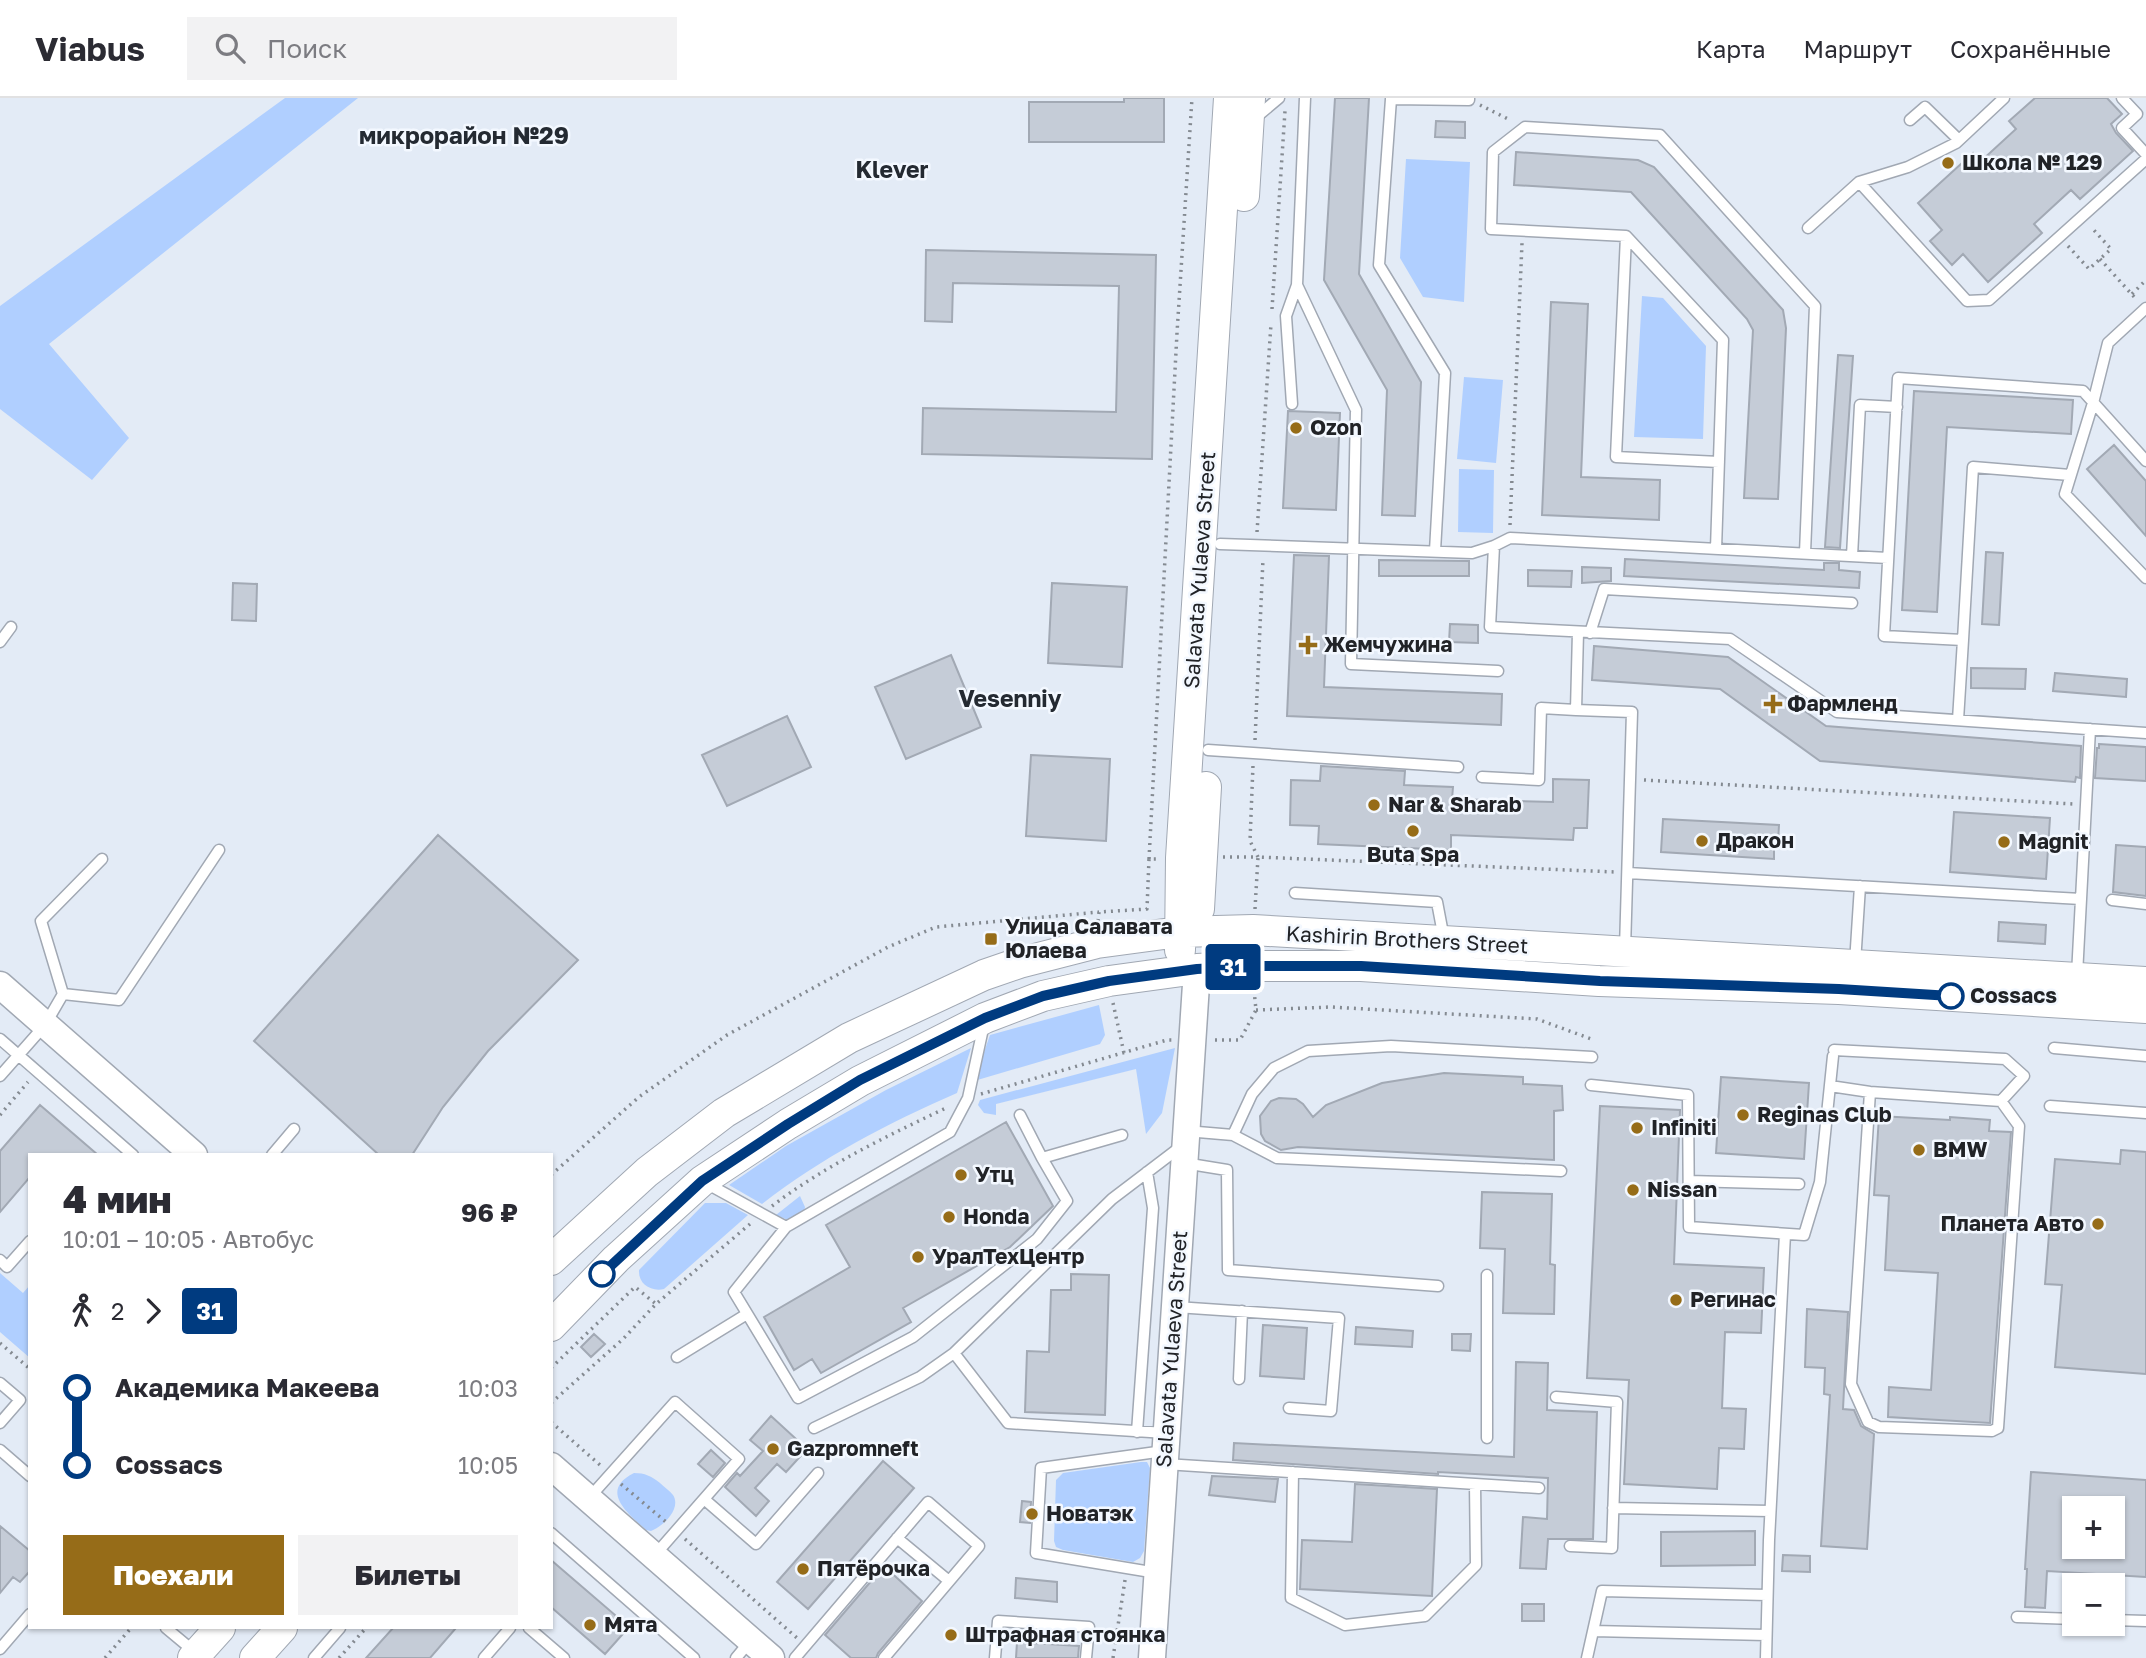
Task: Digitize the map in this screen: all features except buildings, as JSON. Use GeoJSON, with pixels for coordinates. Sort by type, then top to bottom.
{"type":"FeatureCollection","features":[{"type":"Feature","properties":{"kind":"main road","name":"Salavata Yulaeva Street"},"geometry":{"type":"LineString","coordinates":[[1189,932],[1181,858],[1230,98]]}},
{"type":"Feature","properties":{"kind":"main road","name":"Salavata Yulaeva Street"},"geometry":{"type":"LineString","coordinates":[[1189,970],[1189,932],[1208,750],[1250,111]]}},
{"type":"Feature","properties":{"kind":"main road","name":"Kashirin Brothers Street"},"geometry":{"type":"LineString","coordinates":[[553,1258],[647,1172],[724,1113],[849,1038],[984,975],[1018,963],[1097,943],[1189,932],[1253,930],[1445,942],[1480,959],[1600,981],[1839,989],[2146,1008]]}},
{"type":"Feature","properties":{"kind":"main road","name":"Kashirin Brothers Street"},"geometry":{"type":"LineString","coordinates":[[553,1324],[617,1259],[702,1181],[788,1124],[860,1080],[985,1018],[1043,996],[1109,981],[1189,970],[1252,966],[1351,966],[1625,952],[2146,982]]}},
{"type":"Feature","properties":{"kind":"main road"},"geometry":{"type":"LineString","coordinates":[[195,1656],[219,1629]]}},
{"type":"Feature","properties":{"kind":"main road"},"geometry":{"type":"LineString","coordinates":[[256,1658],[281,1629]]}},
{"type":"Feature","properties":{"kind":"street","name":"Salavata Yulaeva Street"},"geometry":{"type":"LineString","coordinates":[[1152,1658],[1193,1040],[1189,970]]}},
{"type":"Feature","properties":{"kind":"street"},"geometry":{"type":"LineString","coordinates":[[0,985],[192,1153]]}},
{"type":"Feature","properties":{"kind":"street"},"geometry":{"type":"LineString","coordinates":[[553,1468],[654,1556],[743,1649],[771,1658]]}},
{"type":"Feature","properties":{"kind":"lane"},"geometry":{"type":"LineString","coordinates":[[1250,111],[1279,98]]}},
{"type":"Feature","properties":{"kind":"lane"},"geometry":{"type":"LineString","coordinates":[[1292,404],[1286,316],[1297,285],[1305,98]]}},
{"type":"Feature","properties":{"kind":"lane"},"geometry":{"type":"LineString","coordinates":[[1808,228],[1859,182],[1908,167],[1959,140],[2004,98]]}},
{"type":"Feature","properties":{"kind":"lane"},"geometry":{"type":"LineString","coordinates":[[1859,182],[1967,301],[1989,300],[2146,156],[2122,128],[2137,114],[2122,98]]}},
{"type":"Feature","properties":{"kind":"lane"},"geometry":{"type":"LineString","coordinates":[[1435,551],[1445,373],[1379,265],[1391,99],[1469,99]]}},
{"type":"Feature","properties":{"kind":"lane"},"geometry":{"type":"LineString","coordinates":[[1910,120],[1926,107],[1959,140]]}},
{"type":"Feature","properties":{"kind":"lane"},"geometry":{"type":"LineString","coordinates":[[1716,549],[1723,340],[1626,236],[1491,229],[1493,152],[1525,127],[1660,135],[1815,306],[1805,554]]}},
{"type":"Feature","properties":{"kind":"lane"},"geometry":{"type":"LineString","coordinates":[[1626,236],[1616,457],[1719,462]]}},
{"type":"Feature","properties":{"kind":"lane"},"geometry":{"type":"LineString","coordinates":[[1297,285],[1356,410],[1351,664],[1498,671]]}},
{"type":"Feature","properties":{"kind":"lane"},"geometry":{"type":"LineString","coordinates":[[2146,309],[2108,344],[2065,494],[2146,578]]}},
{"type":"Feature","properties":{"kind":"lane"},"geometry":{"type":"LineString","coordinates":[[1964,640],[1884,636],[1898,378],[2083,391],[2146,461]]}},
{"type":"Feature","properties":{"kind":"lane"},"geometry":{"type":"LineString","coordinates":[[1852,556],[1860,405],[1897,407]]}},
{"type":"Feature","properties":{"kind":"lane"},"geometry":{"type":"LineString","coordinates":[[1958,720],[1973,467],[2070,475]]}},
{"type":"Feature","properties":{"kind":"lane"},"geometry":{"type":"LineString","coordinates":[[1220,544],[1472,553],[1510,538],[1888,558]]}},
{"type":"Feature","properties":{"kind":"lane"},"geometry":{"type":"LineString","coordinates":[[1494,546],[1490,627],[1730,639],[1837,712],[2146,733]]}},
{"type":"Feature","properties":{"kind":"lane"},"geometry":{"type":"LineString","coordinates":[[1576,710],[1584,632],[1604,589],[1852,603]]}},
{"type":"Feature","properties":{"kind":"lane"},"geometry":{"type":"LineString","coordinates":[[0,642],[11,626]]}},
{"type":"Feature","properties":{"kind":"lane"},"geometry":{"type":"LineString","coordinates":[[1482,777],[1539,780],[1541,708],[1632,712],[1625,952]]}},
{"type":"Feature","properties":{"kind":"lane"},"geometry":{"type":"LineString","coordinates":[[2077,978],[2090,729]]}},
{"type":"Feature","properties":{"kind":"lane"},"geometry":{"type":"LineString","coordinates":[[1208,750],[1458,766]]}},
{"type":"Feature","properties":{"kind":"lane"},"geometry":{"type":"LineString","coordinates":[[63,994],[119,1000],[219,850]]}},
{"type":"Feature","properties":{"kind":"lane"},"geometry":{"type":"LineString","coordinates":[[0,1076],[45,1024],[63,994],[41,921],[102,859]]}},
{"type":"Feature","properties":{"kind":"lane"},"geometry":{"type":"LineString","coordinates":[[1628,873],[2081,898]]}},
{"type":"Feature","properties":{"kind":"lane"},"geometry":{"type":"LineString","coordinates":[[1855,966],[1860,886]]}},
{"type":"Feature","properties":{"kind":"lane"},"geometry":{"type":"LineString","coordinates":[[1295,893],[1437,902],[1445,942]]}},
{"type":"Feature","properties":{"kind":"lane"},"geometry":{"type":"LineString","coordinates":[[2112,900],[2146,904]]}},
{"type":"Feature","properties":{"kind":"lane"},"geometry":{"type":"LineString","coordinates":[[985,1018],[968,1098],[950,1132],[786,1227],[734,1292],[798,1398],[913,1337],[1037,1239],[1067,1201],[1020,1115]]}},
{"type":"Feature","properties":{"kind":"lane"},"geometry":{"type":"LineString","coordinates":[[0,1039],[132,1153]]}},
{"type":"Feature","properties":{"kind":"lane"},"geometry":{"type":"LineString","coordinates":[[1233,1135],[1252,1094],[1274,1068],[1308,1051],[1391,1046],[1592,1057]]}},
{"type":"Feature","properties":{"kind":"lane"},"geometry":{"type":"LineString","coordinates":[[2054,1048],[2146,1056]]}},
{"type":"Feature","properties":{"kind":"lane"},"geometry":{"type":"LineString","coordinates":[[1591,1086],[1688,1095],[1689,1227],[1804,1235],[1820,1182],[1833,1053],[2006,1059],[2024,1076],[2001,1101]]}},
{"type":"Feature","properties":{"kind":"lane"},"geometry":{"type":"LineString","coordinates":[[1830,1086],[1870,1092],[2001,1101]]}},
{"type":"Feature","properties":{"kind":"lane"},"geometry":{"type":"LineString","coordinates":[[1870,1092],[1852,1384],[1868,1422],[1880,1427],[1992,1431],[1998,1428],[2019,1126],[2001,1101]]}},
{"type":"Feature","properties":{"kind":"lane"},"geometry":{"type":"LineString","coordinates":[[2050,1106],[2146,1113]]}},
{"type":"Feature","properties":{"kind":"lane"},"geometry":{"type":"LineString","coordinates":[[274,1153],[294,1129]]}},
{"type":"Feature","properties":{"kind":"lane"},"geometry":{"type":"LineString","coordinates":[[1042,1158],[1122,1135]]}},
{"type":"Feature","properties":{"kind":"lane"},"geometry":{"type":"LineString","coordinates":[[814,1428],[920,1377],[954,1353],[1112,1199],[1185,1146],[1233,1135],[1277,1158],[1560,1171]]}},
{"type":"Feature","properties":{"kind":"lane"},"geometry":{"type":"LineString","coordinates":[[1185,1146],[1227,1170],[1228,1270],[1438,1286]]}},
{"type":"Feature","properties":{"kind":"lane"},"geometry":{"type":"LineString","coordinates":[[1137,1432],[1153,1208],[1147,1172]]}},
{"type":"Feature","properties":{"kind":"lane"},"geometry":{"type":"LineString","coordinates":[[702,1181],[786,1227]]}},
{"type":"Feature","properties":{"kind":"lane"},"geometry":{"type":"LineString","coordinates":[[1689,1181],[1799,1184]]}},
{"type":"Feature","properties":{"kind":"lane"},"geometry":{"type":"LineString","coordinates":[[1766,1658],[1770,1511],[1785,1234]]}},
{"type":"Feature","properties":{"kind":"lane"},"geometry":{"type":"LineString","coordinates":[[0,1260],[7,1267],[28,1243]]}},
{"type":"Feature","properties":{"kind":"lane"},"geometry":{"type":"LineString","coordinates":[[1487,1275],[1487,1438]]}},
{"type":"Feature","properties":{"kind":"lane"},"geometry":{"type":"LineString","coordinates":[[1175,1307],[1339,1318],[1331,1412],[1289,1408]]}},
{"type":"Feature","properties":{"kind":"lane"},"geometry":{"type":"LineString","coordinates":[[1239,1379],[1242,1311]]}},
{"type":"Feature","properties":{"kind":"lane"},"geometry":{"type":"LineString","coordinates":[[677,1357],[747,1314]]}},
{"type":"Feature","properties":{"kind":"lane"},"geometry":{"type":"LineString","coordinates":[[954,1353],[1008,1423],[1137,1432],[1165,1449]]}},
{"type":"Feature","properties":{"kind":"lane"},"geometry":{"type":"LineString","coordinates":[[0,1383],[20,1400],[0,1423]]}},
{"type":"Feature","properties":{"kind":"lane"},"geometry":{"type":"LineString","coordinates":[[1556,1397],[1617,1402],[1612,1548],[1570,1546]]}},
{"type":"Feature","properties":{"kind":"lane"},"geometry":{"type":"LineString","coordinates":[[589,1499],[675,1402],[739,1459],[654,1556]]}},
{"type":"Feature","properties":{"kind":"lane"},"geometry":{"type":"LineString","coordinates":[[1158,1574],[1036,1553],[1041,1468],[1165,1449],[1293,1472],[1539,1488]]}},
{"type":"Feature","properties":{"kind":"lane"},"geometry":{"type":"LineString","coordinates":[[0,1450],[28,1474]]}},
{"type":"Feature","properties":{"kind":"lane"},"geometry":{"type":"LineString","coordinates":[[1293,1472],[1291,1598],[1345,1625],[1424,1616],[1476,1565],[1475,1484]]}},
{"type":"Feature","properties":{"kind":"lane"},"geometry":{"type":"LineString","coordinates":[[704,1499],[756,1544],[818,1473]]}},
{"type":"Feature","properties":{"kind":"lane"},"geometry":{"type":"LineString","coordinates":[[795,1658],[928,1502],[979,1546],[884,1658]]}},
{"type":"Feature","properties":{"kind":"lane"},"geometry":{"type":"LineString","coordinates":[[1613,1508],[1770,1511]]}},
{"type":"Feature","properties":{"kind":"lane"},"geometry":{"type":"LineString","coordinates":[[553,1536],[694,1658]]}},
{"type":"Feature","properties":{"kind":"lane"},"geometry":{"type":"LineString","coordinates":[[897,1538],[949,1581]]}},
{"type":"Feature","properties":{"kind":"lane"},"geometry":{"type":"LineString","coordinates":[[1587,1658],[1602,1591],[1767,1595]]}},
{"type":"Feature","properties":{"kind":"lane"},"geometry":{"type":"LineString","coordinates":[[0,1649],[28,1616]]}},
{"type":"Feature","properties":{"kind":"lane"},"geometry":{"type":"LineString","coordinates":[[2017,1617],[2062,1619]]}},
{"type":"Feature","properties":{"kind":"lane"},"geometry":{"type":"LineString","coordinates":[[2125,1620],[2146,1621]]}},
{"type":"Feature","properties":{"kind":"lane"},"geometry":{"type":"LineString","coordinates":[[995,1658],[998,1621],[1089,1627],[1086,1658]]}},
{"type":"Feature","properties":{"kind":"lane"},"geometry":{"type":"LineString","coordinates":[[167,1629],[195,1656]]}},
{"type":"Feature","properties":{"kind":"lane"},"geometry":{"type":"LineString","coordinates":[[314,1658],[339,1629]]}},
{"type":"Feature","properties":{"kind":"lane"},"geometry":{"type":"LineString","coordinates":[[484,1658],[509,1629]]}},
{"type":"Feature","properties":{"kind":"lane"},"geometry":{"type":"LineString","coordinates":[[530,1629],[564,1658]]}},
{"type":"Feature","properties":{"kind":"lane"},"geometry":{"type":"LineString","coordinates":[[1593,1631],[1766,1635]]}},
{"type":"Feature","properties":{"kind":"path"},"geometry":{"type":"LineString","coordinates":[[1147,909],[1176,346],[1192,98]]}},
{"type":"Feature","properties":{"kind":"path"},"geometry":{"type":"LineString","coordinates":[[1469,99],[1525,127]]}},
{"type":"Feature","properties":{"kind":"path"},"geometry":{"type":"LineString","coordinates":[[1258,858],[1250,841],[1263,557],[1256,547],[1285,112]]}},
{"type":"Feature","properties":{"kind":"path"},"geometry":{"type":"LineString","coordinates":[[2060,237],[2089,269],[2111,249],[2082,216]]}},
{"type":"Feature","properties":{"kind":"path"},"geometry":{"type":"LineString","coordinates":[[1510,538],[1522,230]]}},
{"type":"Feature","properties":{"kind":"path"},"geometry":{"type":"LineString","coordinates":[[2100,259],[2146,309]]}},
{"type":"Feature","properties":{"kind":"path"},"geometry":{"type":"LineString","coordinates":[[2132,294],[2146,280]]}},
{"type":"Feature","properties":{"kind":"path"},"geometry":{"type":"LineString","coordinates":[[1630,779],[2086,804]]}},
{"type":"Feature","properties":{"kind":"path"},"geometry":{"type":"LineString","coordinates":[[1149,859],[1181,858]]}},
{"type":"Feature","properties":{"kind":"path"},"geometry":{"type":"LineString","coordinates":[[553,1173],[639,1097],[727,1035],[888,947],[936,927],[1099,912]]}},
{"type":"Feature","properties":{"kind":"path"},"geometry":{"type":"LineString","coordinates":[[1256,1010],[1331,1007],[1538,1019],[1594,1040]]}},
{"type":"Feature","properties":{"kind":"path"},"geometry":{"type":"LineString","coordinates":[[1193,1040],[1240,1040]]}},
{"type":"Feature","properties":{"kind":"path"},"geometry":{"type":"LineString","coordinates":[[0,1115],[30,1080]]}},
{"type":"Feature","properties":{"kind":"path"},"geometry":{"type":"LineString","coordinates":[[553,1366],[635,1286],[656,1304]]}},
{"type":"Feature","properties":{"kind":"path"},"geometry":{"type":"LineString","coordinates":[[0,1343],[28,1367]]}},
{"type":"Feature","properties":{"kind":"path"},"geometry":{"type":"LineString","coordinates":[[1113,1658],[1126,1568]]}},
{"type":"Feature","properties":{"kind":"path"},"geometry":{"type":"LineString","coordinates":[[105,1658],[130,1629]]}},
{"type":"Feature","properties":{"kind":"path"},"geometry":{"type":"LineString","coordinates":[[339,1658],[365,1629]]}},
{"type":"Feature","properties":{"kind":"shaded area"},"geometry":{"type":"Polygon","coordinates":[[[285,98],[358,98],[49,344],[129,438],[92,480],[0,409],[0,306],[285,98]]]}},
{"type":"Feature","properties":{"kind":"shaded area"},"geometry":{"type":"Polygon","coordinates":[[[1406,159],[1470,162],[1464,302],[1423,297],[1400,258],[1406,159]]]}},
{"type":"Feature","properties":{"kind":"shaded area"},"geometry":{"type":"Polygon","coordinates":[[[1642,296],[1663,298],[1706,346],[1703,439],[1634,437],[1642,296]]]}},
{"type":"Feature","properties":{"kind":"shaded area"},"geometry":{"type":"Polygon","coordinates":[[[1464,377],[1503,380],[1496,463],[1457,459],[1464,377]]]}},
{"type":"Feature","properties":{"kind":"shaded area"},"geometry":{"type":"Polygon","coordinates":[[[1459,469],[1494,470],[1493,533],[1458,532],[1459,469]]]}},
{"type":"Feature","properties":{"kind":"shaded area"},"geometry":{"type":"Polygon","coordinates":[[[1099,1005],[1105,1035],[1100,1044],[974,1081],[990,1035],[1099,1005]]]}},
{"type":"Feature","properties":{"kind":"shaded area"},"geometry":{"type":"Polygon","coordinates":[[[971,1048],[957,1093],[856,1142],[808,1171],[762,1204],[729,1185],[786,1146],[886,1090],[971,1048]]]}},
{"type":"Feature","properties":{"kind":"shaded area"},"geometry":{"type":"Polygon","coordinates":[[[1175,1048],[1162,1113],[1146,1134],[1136,1069],[996,1104],[996,1115],[984,1113],[978,1105],[980,1100],[1175,1048]]]}},
{"type":"Feature","properties":{"kind":"shaded area"},"geometry":{"type":"Polygon","coordinates":[[[800,1196],[805,1207],[804,1213],[788,1220],[776,1215],[800,1196]]]}},
{"type":"Feature","properties":{"kind":"shaded area"},"geometry":{"type":"Polygon","coordinates":[[[705,1203],[726,1203],[748,1215],[664,1289],[646,1286],[639,1270],[705,1203]]]}},
{"type":"Feature","properties":{"kind":"shaded area"},"geometry":{"type":"Polygon","coordinates":[[[0,1273],[23,1293],[28,1287],[28,1356],[0,1332],[0,1273]]]}},
{"type":"Feature","properties":{"kind":"shaded area"},"geometry":{"type":"Polygon","coordinates":[[[1147,1462],[1150,1468],[1144,1551],[1140,1558],[1133,1562],[1056,1547],[1056,1480],[1063,1473],[1147,1462]]]}},
{"type":"Feature","properties":{"kind":"shaded area"},"geometry":{"type":"Polygon","coordinates":[[[634,1473],[654,1478],[675,1500],[670,1517],[651,1531],[646,1530],[625,1510],[617,1495],[623,1480],[634,1473]]]}},
{"type":"Feature","properties":{"kind":"bus line","name":"31"},"geometry":{"type":"LineString","coordinates":[[602,1274],[702,1181],[860,1080],[985,1018],[1043,996],[1109,981],[1197,969],[1361,966],[1600,981],[1839,989],[1951,996]]}},
{"type":"Feature","properties":{"kind":"place","name":"Школа № 129"},"geometry":{"type":"Point","coordinates":[1948,163]}},
{"type":"Feature","properties":{"kind":"place","name":"Ozon"},"geometry":{"type":"Point","coordinates":[1296,428]}},
{"type":"Feature","properties":{"kind":"place","name":"Жемчужина"},"geometry":{"type":"Point","coordinates":[1308,645]}},
{"type":"Feature","properties":{"kind":"place","name":"Фармленд"},"geometry":{"type":"Point","coordinates":[1773,704]}},
{"type":"Feature","properties":{"kind":"place","name":"Nar & Sharab"},"geometry":{"type":"Point","coordinates":[1374,805]}},
{"type":"Feature","properties":{"kind":"place","name":"Buta Spa"},"geometry":{"type":"Point","coordinates":[1413,831]}},
{"type":"Feature","properties":{"kind":"place","name":"Дракон"},"geometry":{"type":"Point","coordinates":[1702,841]}},
{"type":"Feature","properties":{"kind":"place","name":"Magnit"},"geometry":{"type":"Point","coordinates":[2004,842]}},
{"type":"Feature","properties":{"kind":"place","name":"Улица Салавата Юлаева"},"geometry":{"type":"Point","coordinates":[991,939]}},
{"type":"Feature","properties":{"kind":"place","name":"Cossacs"},"geometry":{"type":"Point","coordinates":[1951,996]}},
{"type":"Feature","properties":{"kind":"place","name":"Reginas Club"},"geometry":{"type":"Point","coordinates":[1743,1115]}},
{"type":"Feature","properties":{"kind":"place","name":"Infiniti"},"geometry":{"type":"Point","coordinates":[1637,1128]}},
{"type":"Feature","properties":{"kind":"place","name":"BMW"},"geometry":{"type":"Point","coordinates":[1919,1150]}},
{"type":"Feature","properties":{"kind":"place","name":"Утц"},"geometry":{"type":"Point","coordinates":[961,1175]}},
{"type":"Feature","properties":{"kind":"place","name":"Nissan"},"geometry":{"type":"Point","coordinates":[1633,1190]}},
{"type":"Feature","properties":{"kind":"place","name":"Honda"},"geometry":{"type":"Point","coordinates":[949,1217]}},
{"type":"Feature","properties":{"kind":"place","name":"Планета Авто"},"geometry":{"type":"Point","coordinates":[2098,1224]}},
{"type":"Feature","properties":{"kind":"place","name":"УралТехЦентр"},"geometry":{"type":"Point","coordinates":[918,1257]}},
{"type":"Feature","properties":{"kind":"place","name":"Регинас"},"geometry":{"type":"Point","coordinates":[1676,1300]}},
{"type":"Feature","properties":{"kind":"place","name":"Gazpromneft"},"geometry":{"type":"Point","coordinates":[773,1449]}},
{"type":"Feature","properties":{"kind":"place","name":"Новатэк"},"geometry":{"type":"Point","coordinates":[1032,1514]}},
{"type":"Feature","properties":{"kind":"place","name":"Пятёрочка"},"geometry":{"type":"Point","coordinates":[803,1569]}},
{"type":"Feature","properties":{"kind":"place","name":"Мята"},"geometry":{"type":"Point","coordinates":[590,1625]}},
{"type":"Feature","properties":{"kind":"place","name":"Штрафная стоянка"},"geometry":{"type":"Point","coordinates":[951,1635]}},
{"type":"Feature","properties":{"kind":"district","name":"микрорайон №29"},"geometry":{"type":"Point","coordinates":[464,136]}},
{"type":"Feature","properties":{"kind":"district","name":"Klever"},"geometry":{"type":"Point","coordinates":[892,170]}},
{"type":"Feature","properties":{"kind":"district","name":"Vesenniy"},"geometry":{"type":"Point","coordinates":[1010,699]}}]}
